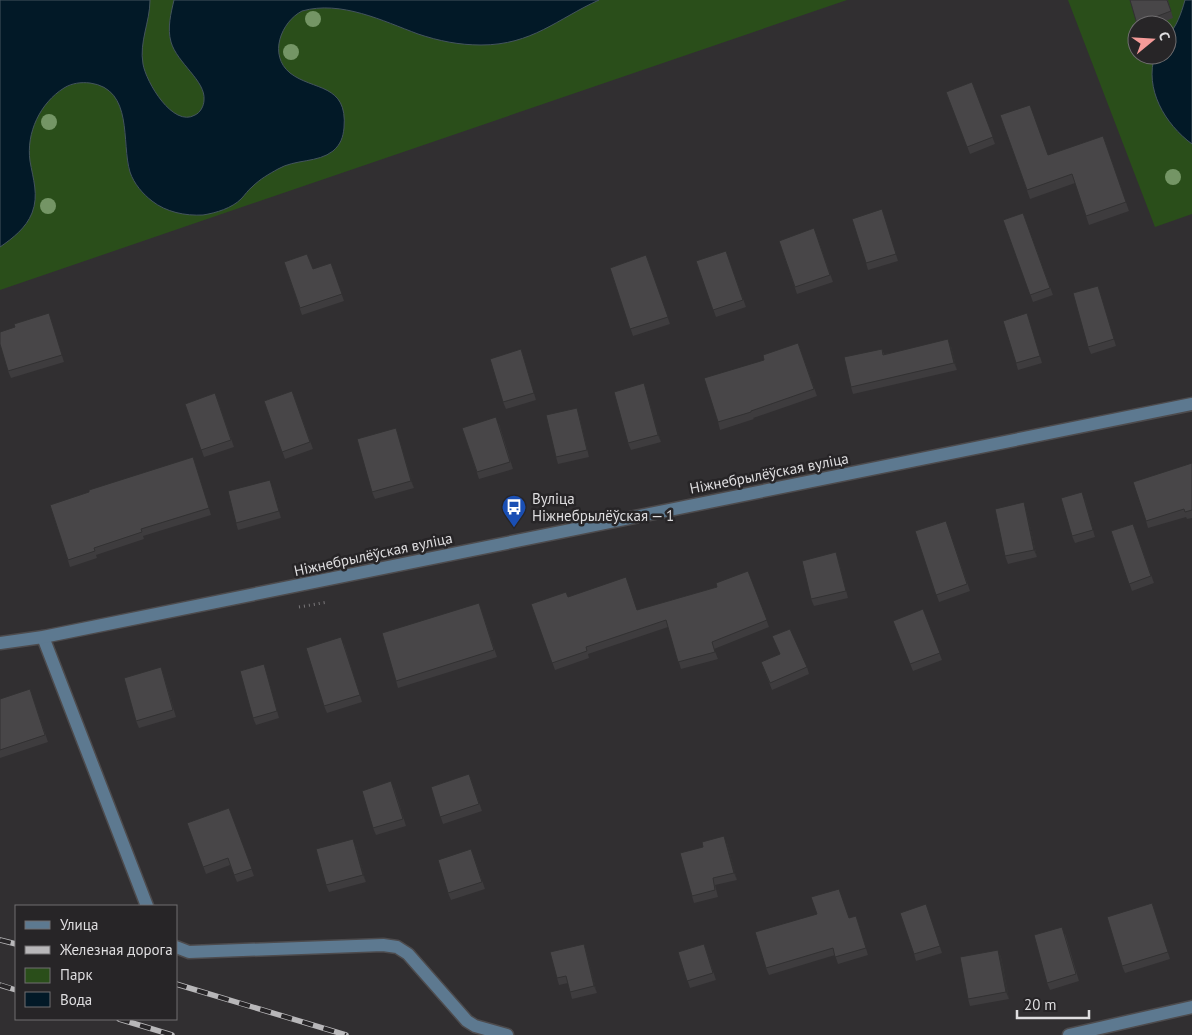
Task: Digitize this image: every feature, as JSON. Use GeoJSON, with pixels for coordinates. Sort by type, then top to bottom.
{"type":"FeatureCollection","features":[{"type":"Feature","properties":{"kind":"street","name":"Ніжнебрылёўская вуліца"},"geometry":{"type":"LineString","coordinates":[[0,642],[43,637],[1192,404]]}},
{"type":"Feature","properties":{"kind":"street"},"geometry":{"type":"LineString","coordinates":[[43,637],[147,905]]}},
{"type":"Feature","properties":{"kind":"street"},"geometry":{"type":"LineString","coordinates":[[178,948],[189,952],[383,945],[397,947],[408,954],[467,1021],[476,1026],[507,1035]]}},
{"type":"Feature","properties":{"kind":"street"},"geometry":{"type":"LineString","coordinates":[[1069,1035],[1192,1007]]}},
{"type":"Feature","properties":{"kind":"path"},"geometry":{"type":"LineString","coordinates":[[299,608],[328,602]]}},
{"type":"Feature","properties":{"kind":"green space"},"geometry":{"type":"Polygon","coordinates":[[[0,0],[847,0],[0,290],[0,0]]]}},
{"type":"Feature","properties":{"kind":"green space"},"geometry":{"type":"Polygon","coordinates":[[[1068,0],[1192,0],[1192,214],[1155,227],[1068,0]]]}},
{"type":"Feature","properties":{"kind":"water"},"geometry":{"type":"Polygon","coordinates":[[[0,0],[150,0],[142,48],[145,72],[162,101],[178,115],[187,117],[195,115],[200,111],[204,102],[203,93],[201,86],[174,50],[171,42],[169,26],[174,0],[599,0],[530,36],[499,44],[481,45],[434,39],[376,18],[347,10],[317,8],[302,11],[288,23],[283,31],[280,39],[280,57],[283,66],[290,73],[299,79],[327,90],[335,96],[344,113],[344,128],[341,140],[338,146],[327,155],[278,169],[258,182],[233,205],[203,215],[189,215],[170,211],[157,205],[145,195],[136,185],[130,172],[123,119],[120,106],[114,95],[104,87],[90,83],[70,85],[55,94],[36,120],[29,150],[35,187],[34,206],[23,228],[0,247],[0,0]]]}},
{"type":"Feature","properties":{"kind":"water"},"geometry":{"type":"Polygon","coordinates":[[[1185,0],[1192,0],[1192,144],[1173,126],[1159,105],[1152,80],[1153,65],[1177,65],[1178,20],[1185,0]]]}},
{"type":"Feature","properties":{"kind":"building"},"geometry":{"type":"Polygon","coordinates":[[[1130,0],[1167,0],[1171,11],[1161,15],[1134,15],[1130,0]]]}},
{"type":"Feature","properties":{"kind":"building"},"geometry":{"type":"Polygon","coordinates":[[[972,82],[993,137],[967,147],[946,92],[972,82]]]}},
{"type":"Feature","properties":{"kind":"building"},"geometry":{"type":"Polygon","coordinates":[[[1030,105],[1048,155],[1103,136],[1126,202],[1086,216],[1072,174],[1027,190],[1000,115],[1030,105]]]}},
{"type":"Feature","properties":{"kind":"building"},"geometry":{"type":"Polygon","coordinates":[[[882,209],[896,254],[866,263],[852,219],[882,209]]]}},
{"type":"Feature","properties":{"kind":"building"},"geometry":{"type":"Polygon","coordinates":[[[1023,213],[1050,288],[1030,295],[1003,220],[1023,213]]]}},
{"type":"Feature","properties":{"kind":"building"},"geometry":{"type":"Polygon","coordinates":[[[814,228],[830,275],[795,287],[779,241],[814,228]]]}},
{"type":"Feature","properties":{"kind":"building"},"geometry":{"type":"Polygon","coordinates":[[[726,251],[743,300],[713,310],[696,261],[726,251]]]}},
{"type":"Feature","properties":{"kind":"building"},"geometry":{"type":"Polygon","coordinates":[[[307,254],[313,269],[331,263],[342,294],[300,308],[284,262],[307,254]]]}},
{"type":"Feature","properties":{"kind":"building"},"geometry":{"type":"Polygon","coordinates":[[[646,255],[668,317],[630,329],[610,268],[646,255]]]}},
{"type":"Feature","properties":{"kind":"building"},"geometry":{"type":"Polygon","coordinates":[[[1098,286],[1114,339],[1088,347],[1073,293],[1098,286]]]}},
{"type":"Feature","properties":{"kind":"building"},"geometry":{"type":"Polygon","coordinates":[[[49,313],[62,355],[8,371],[0,344],[0,332],[15,327],[14,324],[49,313]]]}},
{"type":"Feature","properties":{"kind":"building"},"geometry":{"type":"Polygon","coordinates":[[[1027,313],[1040,356],[1016,363],[1003,321],[1027,313]]]}},
{"type":"Feature","properties":{"kind":"building"},"geometry":{"type":"Polygon","coordinates":[[[948,339],[954,363],[851,387],[844,357],[882,349],[883,355],[948,339]]]}},
{"type":"Feature","properties":{"kind":"building"},"geometry":{"type":"Polygon","coordinates":[[[798,343],[814,389],[718,422],[704,378],[764,360],[763,355],[798,343]]]}},
{"type":"Feature","properties":{"kind":"building"},"geometry":{"type":"Polygon","coordinates":[[[521,349],[534,393],[503,402],[490,359],[521,349]]]}},
{"type":"Feature","properties":{"kind":"building"},"geometry":{"type":"Polygon","coordinates":[[[644,383],[658,435],[628,443],[614,392],[644,383]]]}},
{"type":"Feature","properties":{"kind":"building"},"geometry":{"type":"Polygon","coordinates":[[[292,391],[310,442],[282,452],[264,401],[292,391]]]}},
{"type":"Feature","properties":{"kind":"building"},"geometry":{"type":"Polygon","coordinates":[[[215,393],[231,440],[201,450],[185,404],[215,393]]]}},
{"type":"Feature","properties":{"kind":"building"},"geometry":{"type":"Polygon","coordinates":[[[577,408],[587,450],[556,457],[546,415],[577,408]]]}},
{"type":"Feature","properties":{"kind":"building"},"geometry":{"type":"Polygon","coordinates":[[[496,417],[510,462],[477,472],[462,428],[496,417]]]}},
{"type":"Feature","properties":{"kind":"building"},"geometry":{"type":"Polygon","coordinates":[[[396,428],[411,481],[372,492],[357,439],[396,428]]]}},
{"type":"Feature","properties":{"kind":"building"},"geometry":{"type":"Polygon","coordinates":[[[193,457],[209,508],[141,529],[142,532],[94,548],[95,551],[68,560],[50,505],[89,492],[89,490],[193,457]]]}},
{"type":"Feature","properties":{"kind":"building"},"geometry":{"type":"Polygon","coordinates":[[[1192,463],[1192,510],[1185,512],[1184,509],[1146,521],[1133,482],[1192,463]]]}},
{"type":"Feature","properties":{"kind":"building"},"geometry":{"type":"Polygon","coordinates":[[[270,480],[279,511],[236,523],[228,491],[270,480]]]}},
{"type":"Feature","properties":{"kind":"building"},"geometry":{"type":"Polygon","coordinates":[[[1082,492],[1093,530],[1072,536],[1061,498],[1082,492]]]}},
{"type":"Feature","properties":{"kind":"building"},"geometry":{"type":"Polygon","coordinates":[[[1024,502],[1034,550],[1005,556],[995,509],[1024,502]]]}},
{"type":"Feature","properties":{"kind":"building"},"geometry":{"type":"Polygon","coordinates":[[[946,521],[967,584],[936,595],[915,531],[946,521]]]}},
{"type":"Feature","properties":{"kind":"building"},"geometry":{"type":"Polygon","coordinates":[[[1133,524],[1151,576],[1129,584],[1111,531],[1133,524]]]}},
{"type":"Feature","properties":{"kind":"building"},"geometry":{"type":"Polygon","coordinates":[[[836,552],[846,591],[811,599],[802,561],[836,552]]]}},
{"type":"Feature","properties":{"kind":"building"},"geometry":{"type":"Polygon","coordinates":[[[748,571],[767,620],[712,642],[715,652],[678,662],[666,620],[586,647],[587,651],[552,663],[531,604],[566,592],[568,597],[626,577],[637,610],[717,587],[716,583],[748,571]]]}},
{"type":"Feature","properties":{"kind":"building"},"geometry":{"type":"Polygon","coordinates":[[[479,603],[494,650],[396,681],[382,633],[479,603]]]}},
{"type":"Feature","properties":{"kind":"building"},"geometry":{"type":"Polygon","coordinates":[[[923,609],[940,653],[910,664],[893,621],[923,609]]]}},
{"type":"Feature","properties":{"kind":"building"},"geometry":{"type":"Polygon","coordinates":[[[790,629],[807,667],[770,683],[761,662],[780,654],[772,636],[790,629]]]}},
{"type":"Feature","properties":{"kind":"building"},"geometry":{"type":"Polygon","coordinates":[[[341,637],[360,695],[324,706],[306,648],[341,637]]]}},
{"type":"Feature","properties":{"kind":"building"},"geometry":{"type":"Polygon","coordinates":[[[264,664],[277,711],[253,718],[240,671],[264,664]]]}},
{"type":"Feature","properties":{"kind":"building"},"geometry":{"type":"Polygon","coordinates":[[[161,667],[173,710],[136,721],[124,678],[161,667]]]}},
{"type":"Feature","properties":{"kind":"building"},"geometry":{"type":"Polygon","coordinates":[[[30,689],[45,735],[0,750],[0,699],[30,689]]]}},
{"type":"Feature","properties":{"kind":"building"},"geometry":{"type":"Polygon","coordinates":[[[469,774],[479,804],[440,817],[431,787],[469,774]]]}},
{"type":"Feature","properties":{"kind":"building"},"geometry":{"type":"Polygon","coordinates":[[[391,781],[403,819],[373,828],[362,791],[391,781]]]}},
{"type":"Feature","properties":{"kind":"building"},"geometry":{"type":"Polygon","coordinates":[[[229,808],[252,869],[234,875],[228,858],[203,867],[187,823],[229,808]]]}},
{"type":"Feature","properties":{"kind":"building"},"geometry":{"type":"Polygon","coordinates":[[[724,836],[734,873],[713,878],[715,890],[692,896],[680,853],[703,847],[702,842],[724,836]]]}},
{"type":"Feature","properties":{"kind":"building"},"geometry":{"type":"Polygon","coordinates":[[[353,839],[363,875],[326,885],[316,849],[353,839]]]}},
{"type":"Feature","properties":{"kind":"building"},"geometry":{"type":"Polygon","coordinates":[[[471,849],[482,882],[448,893],[438,860],[471,849]]]}},
{"type":"Feature","properties":{"kind":"building"},"geometry":{"type":"Polygon","coordinates":[[[839,889],[849,918],[856,916],[866,948],[835,957],[833,948],[766,968],[755,932],[817,914],[811,897],[839,889]]]}},
{"type":"Feature","properties":{"kind":"building"},"geometry":{"type":"Polygon","coordinates":[[[1152,903],[1168,952],[1122,966],[1107,917],[1152,903]]]}},
{"type":"Feature","properties":{"kind":"building"},"geometry":{"type":"Polygon","coordinates":[[[926,904],[940,946],[914,954],[900,913],[926,904]]]}},
{"type":"Feature","properties":{"kind":"building"},"geometry":{"type":"Polygon","coordinates":[[[1062,927],[1076,974],[1047,983],[1034,935],[1062,927]]]}},
{"type":"Feature","properties":{"kind":"building"},"geometry":{"type":"Polygon","coordinates":[[[584,944],[594,986],[570,992],[566,976],[557,978],[550,952],[584,944]]]}},
{"type":"Feature","properties":{"kind":"building"},"geometry":{"type":"Polygon","coordinates":[[[704,944],[713,973],[687,981],[678,952],[704,944]]]}},
{"type":"Feature","properties":{"kind":"building"},"geometry":{"type":"Polygon","coordinates":[[[998,950],[1006,992],[968,999],[960,957],[998,950]]]}},
{"type":"Feature","properties":{"kind":"railway"},"geometry":{"type":"LineString","coordinates":[[0,940],[15,944]]}},
{"type":"Feature","properties":{"kind":"railway"},"geometry":{"type":"LineString","coordinates":[[0,985],[15,990]]}},
{"type":"Feature","properties":{"kind":"railway"},"geometry":{"type":"LineString","coordinates":[[178,985],[346,1035]]}},
{"type":"Feature","properties":{"kind":"railway"},"geometry":{"type":"LineString","coordinates":[[122,1020],[172,1035]]}},
{"type":"Feature","properties":{"kind":"place","name":"Вуліца Ніжнебрылёўская — 1"},"geometry":{"type":"Point","coordinates":[514,528]}}]}
